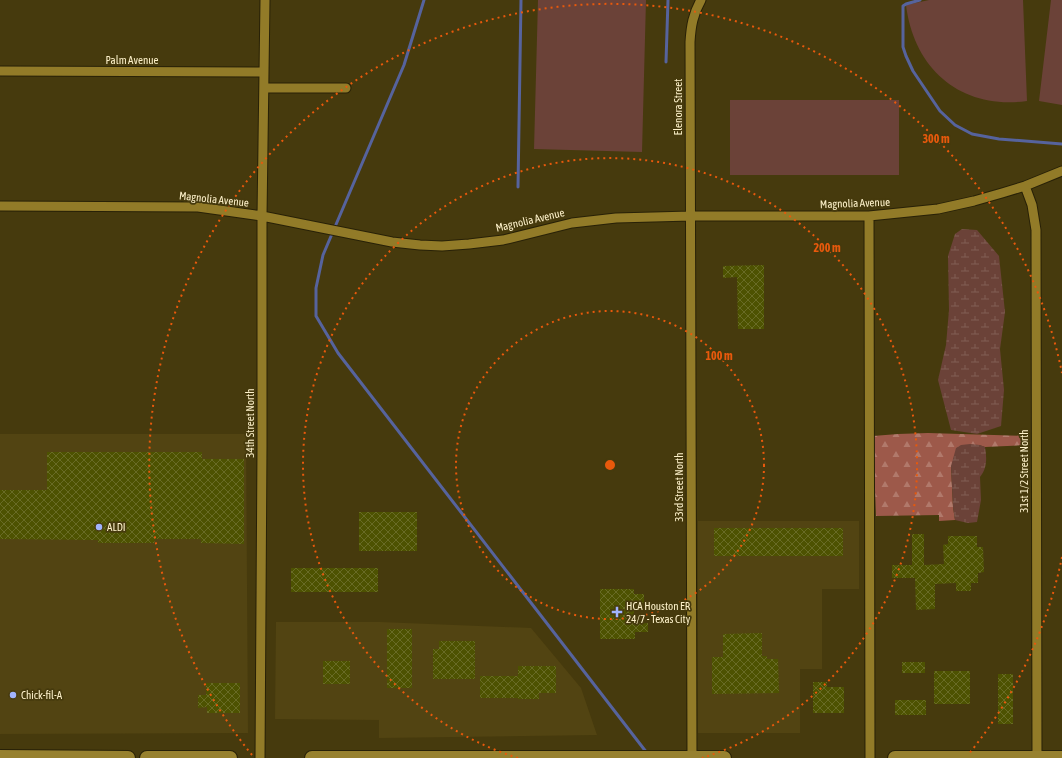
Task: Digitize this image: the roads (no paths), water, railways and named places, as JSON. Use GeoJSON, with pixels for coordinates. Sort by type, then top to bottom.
{"type":"FeatureCollection","features":[{"type":"Feature","properties":{"kind":"main road"},"geometry":{"type":"LineString","coordinates":[[0,757],[128,758]]}},
{"type":"Feature","properties":{"kind":"main road"},"geometry":{"type":"LineString","coordinates":[[147,758],[230,758]]}},
{"type":"Feature","properties":{"kind":"main road"},"geometry":{"type":"LineString","coordinates":[[312,758],[724,758]]}},
{"type":"Feature","properties":{"kind":"main road"},"geometry":{"type":"LineString","coordinates":[[895,758],[1062,758]]}},
{"type":"Feature","properties":{"kind":"street"},"geometry":{"type":"LineString","coordinates":[[264,72],[265,0]]}},
{"type":"Feature","properties":{"kind":"street","name":"Elenora Street"},"geometry":{"type":"LineString","coordinates":[[690,216],[690,42],[691,24],[695,10],[701,0]]}},
{"type":"Feature","properties":{"kind":"street","name":"Palm Avenue"},"geometry":{"type":"LineString","coordinates":[[0,71],[264,72]]}},
{"type":"Feature","properties":{"kind":"street","name":"34th Street North"},"geometry":{"type":"LineString","coordinates":[[260,758],[264,72]]}},
{"type":"Feature","properties":{"kind":"street"},"geometry":{"type":"LineString","coordinates":[[264,88],[346,88]]}},
{"type":"Feature","properties":{"kind":"street","name":"Magnolia Avenue"},"geometry":{"type":"LineString","coordinates":[[0,206],[198,207],[262,216],[392,242],[420,245],[469,244],[503,240],[578,222],[616,218],[690,216],[869,216],[938,209],[974,201],[1025,186],[1062,171]]}},
{"type":"Feature","properties":{"kind":"street","name":"31st 1/2 Street North"},"geometry":{"type":"LineString","coordinates":[[1025,186],[1034,217],[1036,237],[1037,758]]}},
{"type":"Feature","properties":{"kind":"street","name":"33rd Street North"},"geometry":{"type":"LineString","coordinates":[[690,216],[692,758]]}},
{"type":"Feature","properties":{"kind":"street"},"geometry":{"type":"LineString","coordinates":[[869,216],[870,758]]}},
{"type":"Feature","properties":{"kind":"waterway"},"geometry":{"type":"LineString","coordinates":[[424,0],[404,65],[323,255],[316,288],[316,316],[338,353],[647,753]]}},
{"type":"Feature","properties":{"kind":"waterway"},"geometry":{"type":"LineString","coordinates":[[518,187],[521,0]]}},
{"type":"Feature","properties":{"kind":"waterway"},"geometry":{"type":"LineString","coordinates":[[666,62],[668,0]]}},
{"type":"Feature","properties":{"kind":"waterway"},"geometry":{"type":"LineString","coordinates":[[920,0],[903,6],[903,47],[913,71],[940,111],[955,125],[972,134],[999,139],[1062,144]]}},
{"type":"Feature","properties":{"kind":"place","name":"ALDI"},"geometry":{"type":"Point","coordinates":[99,527]}},
{"type":"Feature","properties":{"kind":"place","name":"HCA Houston ER 24/7 - Texas City"},"geometry":{"type":"Point","coordinates":[617,612]}},
{"type":"Feature","properties":{"kind":"place","name":"Chick-fil-A"},"geometry":{"type":"Point","coordinates":[13,695]}}]}
